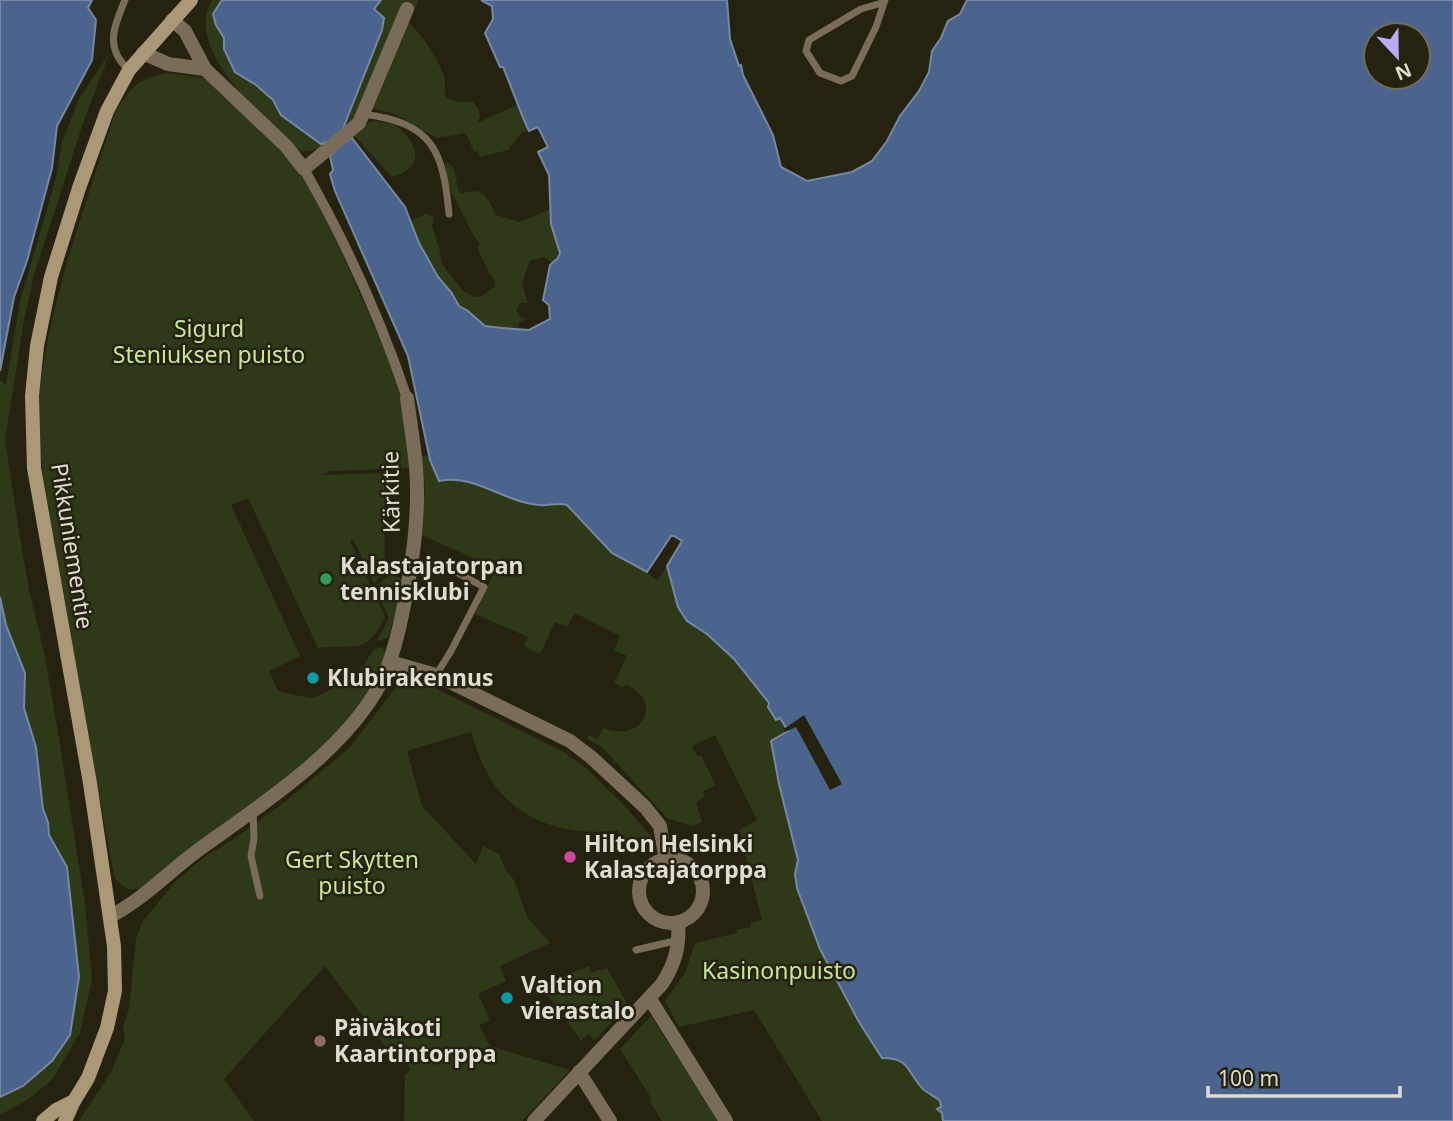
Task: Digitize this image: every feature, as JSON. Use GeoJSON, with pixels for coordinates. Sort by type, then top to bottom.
{"type":"FeatureCollection","features":[{"type":"Feature","properties":{"kind":"main road","name":"Pikkuniementie"},"geometry":{"type":"LineString","coordinates":[[65,1121],[102,1046],[115,991],[114,946],[88,771],[42,519],[31,432],[37,346],[51,277],[99,130],[114,94],[129,70],[191,0]]}},
{"type":"Feature","properties":{"kind":"main road","name":"Pikkuniementie"},"geometry":{"type":"LineString","coordinates":[[43,1121],[56,1110],[74,1101]]}},
{"type":"Feature","properties":{"kind":"street"},"geometry":{"type":"LineString","coordinates":[[304,169],[354,129],[363,114],[407,9]]}},
{"type":"Feature","properties":{"kind":"street","name":"Kärkitie"},"geometry":{"type":"LineString","coordinates":[[111,916],[130,906],[170,870],[253,811],[344,734],[379,687],[390,662],[412,568],[416,521],[416,469],[407,398],[393,354],[319,196],[304,169],[286,146],[205,69],[185,32],[173,20]]}},
{"type":"Feature","properties":{"kind":"street"},"geometry":{"type":"LineString","coordinates":[[143,53],[167,64],[205,69]]}},
{"type":"Feature","properties":{"kind":"street"},"geometry":{"type":"LineString","coordinates":[[390,662],[436,675],[570,741],[645,807],[660,827],[666,860]]}},
{"type":"Feature","properties":{"kind":"street"},"geometry":{"type":"LineString","coordinates":[[666,860],[681,861],[690,866],[702,887],[700,905],[695,913],[678,922],[661,922],[653,918],[642,905],[639,895],[645,872],[666,860]]}},
{"type":"Feature","properties":{"kind":"street"},"geometry":{"type":"LineString","coordinates":[[534,1121],[650,999],[670,972],[680,940],[678,922]]}},
{"type":"Feature","properties":{"kind":"street"},"geometry":{"type":"LineString","coordinates":[[650,999],[726,1121]]}},
{"type":"Feature","properties":{"kind":"street"},"geometry":{"type":"LineString","coordinates":[[579,1072],[610,1121]]}},
{"type":"Feature","properties":{"kind":"lane"},"geometry":{"type":"LineString","coordinates":[[125,0],[114,28],[114,42],[118,60],[129,70]]}},
{"type":"Feature","properties":{"kind":"lane"},"geometry":{"type":"LineString","coordinates":[[883,1],[876,27],[852,76],[841,81],[820,72],[806,51],[808,40],[861,9],[883,1]]}},
{"type":"Feature","properties":{"kind":"lane"},"geometry":{"type":"LineString","coordinates":[[363,114],[391,118],[416,130],[431,144],[440,159],[446,180],[449,214]]}},
{"type":"Feature","properties":{"kind":"lane"},"geometry":{"type":"LineString","coordinates":[[412,568],[439,563],[484,587],[436,675]]}},
{"type":"Feature","properties":{"kind":"lane"},"geometry":{"type":"LineString","coordinates":[[253,811],[254,838],[251,856],[260,896]]}},
{"type":"Feature","properties":{"kind":"lane"},"geometry":{"type":"LineString","coordinates":[[636,950],[680,940]]}},
{"type":"Feature","properties":{"kind":"green space"},"geometry":{"type":"Polygon","coordinates":[[[212,0],[222,0],[213,14],[224,38],[224,50],[235,72],[331,138],[324,145],[312,151],[298,150],[232,82],[208,40],[206,20],[212,0]]]}},
{"type":"Feature","properties":{"kind":"green space"},"geometry":{"type":"Polygon","coordinates":[[[381,0],[419,0],[415,10],[402,9],[353,121],[344,128],[351,109],[345,37],[381,0]]]}},
{"type":"Feature","properties":{"kind":"green space"},"geometry":{"type":"Polygon","coordinates":[[[409,22],[437,61],[445,79],[447,98],[459,102],[473,102],[480,117],[477,123],[519,104],[529,131],[522,132],[508,150],[480,157],[463,133],[437,138],[395,114],[371,108],[409,22]]]}},
{"type":"Feature","properties":{"kind":"green space"},"geometry":{"type":"Polygon","coordinates":[[[110,52],[83,123],[34,275],[5,440],[30,595],[44,652],[57,726],[85,904],[92,980],[80,1033],[52,1080],[27,1100],[0,1115],[0,1097],[23,1086],[57,871],[0,694],[0,380],[6,385],[20,301],[56,178],[62,142],[78,101],[110,52]]]}},
{"type":"Feature","properties":{"kind":"green space","name":"Sigurd Steniuksen puisto"},"geometry":{"type":"Polygon","coordinates":[[[166,73],[204,78],[261,129],[302,173],[346,262],[391,365],[402,396],[415,468],[330,471],[322,475],[384,473],[385,570],[374,584],[353,539],[350,541],[385,617],[372,638],[359,646],[318,648],[248,498],[231,505],[300,656],[269,671],[278,691],[310,698],[318,696],[357,676],[373,650],[380,647],[386,651],[377,679],[346,727],[269,797],[140,889],[127,889],[115,879],[111,860],[43,479],[38,415],[48,338],[57,300],[115,113],[135,86],[148,78],[166,73]]]}},
{"type":"Feature","properties":{"kind":"green space"},"geometry":{"type":"Polygon","coordinates":[[[373,121],[396,125],[409,139],[415,159],[408,170],[392,177],[355,136],[362,126],[373,121]]]}},
{"type":"Feature","properties":{"kind":"green space"},"geometry":{"type":"Polygon","coordinates":[[[445,162],[455,171],[461,194],[480,192],[487,198],[496,215],[520,222],[551,209],[551,224],[560,253],[552,263],[544,257],[530,261],[522,283],[528,303],[520,303],[516,310],[522,319],[530,317],[518,324],[519,329],[529,330],[541,324],[548,328],[472,344],[381,188],[400,200],[410,221],[426,214],[434,217],[432,226],[442,264],[463,291],[475,297],[482,296],[495,286],[495,281],[477,247],[480,244],[448,185],[445,162]]]}},
{"type":"Feature","properties":{"kind":"green space","name":"Kasinonpuisto"},"geometry":{"type":"Polygon","coordinates":[[[335,191],[342,193],[618,488],[672,537],[647,572],[657,581],[667,566],[675,598],[682,613],[737,661],[764,696],[776,719],[780,717],[788,731],[771,741],[798,861],[795,874],[797,888],[820,949],[859,1022],[882,1057],[902,1062],[923,1089],[940,1101],[943,1121],[822,1121],[754,1010],[679,1027],[665,1001],[685,973],[695,943],[737,933],[737,930],[751,927],[750,923],[762,920],[739,830],[757,820],[715,735],[692,746],[697,756],[701,755],[716,785],[703,791],[705,797],[696,802],[702,822],[693,826],[668,819],[602,747],[587,739],[588,735],[598,739],[603,728],[629,730],[644,719],[644,701],[638,692],[627,685],[621,687],[614,683],[627,656],[614,650],[620,636],[575,613],[567,627],[555,622],[540,654],[524,646],[528,637],[475,614],[496,568],[419,534],[425,491],[422,456],[429,455],[408,356],[335,191]]]}},
{"type":"Feature","properties":{"kind":"green space"},"geometry":{"type":"Polygon","coordinates":[[[391,573],[405,581],[388,638],[377,641],[389,618],[375,588],[391,573]]]}},
{"type":"Feature","properties":{"kind":"green space","name":"Gert Skytten puisto"},"geometry":{"type":"Polygon","coordinates":[[[405,680],[421,681],[564,752],[587,769],[622,803],[655,841],[622,850],[618,830],[599,832],[561,828],[526,814],[498,789],[485,768],[471,732],[407,751],[422,806],[476,864],[483,846],[499,854],[505,869],[514,880],[527,917],[550,943],[500,966],[506,981],[478,994],[490,1020],[479,1025],[490,1046],[570,1070],[522,1121],[404,1121],[405,1075],[411,1070],[400,1054],[393,1057],[325,966],[224,1079],[254,1121],[79,1121],[111,1072],[125,1039],[123,1028],[129,1008],[136,939],[143,921],[175,882],[203,858],[286,801],[349,748],[397,686],[405,680]]]}},
{"type":"Feature","properties":{"kind":"green space"},"geometry":{"type":"Polygon","coordinates":[[[589,966],[591,972],[607,968],[628,1005],[594,1041],[589,1033],[581,1041],[546,992],[554,987],[552,981],[589,966]]]}},
{"type":"Feature","properties":{"kind":"green space"},"geometry":{"type":"Polygon","coordinates":[[[651,1016],[718,1121],[662,1121],[620,1049],[651,1016]]]}},
{"type":"Feature","properties":{"kind":"water"},"geometry":{"type":"Polygon","coordinates":[[[0,0],[92,0],[88,8],[96,20],[92,60],[57,126],[52,168],[27,261],[14,297],[0,371],[0,0]]]}},
{"type":"Feature","properties":{"kind":"water"},"geometry":{"type":"Polygon","coordinates":[[[222,0],[381,0],[374,9],[384,18],[382,30],[344,126],[347,141],[352,138],[405,207],[419,243],[438,277],[459,306],[485,326],[529,330],[550,319],[549,305],[543,300],[550,265],[560,253],[551,224],[549,175],[538,152],[548,147],[538,127],[529,131],[525,123],[503,67],[500,67],[485,33],[493,19],[492,6],[481,0],[727,0],[730,39],[743,75],[773,135],[781,167],[807,181],[852,172],[872,161],[919,91],[929,72],[932,51],[948,21],[960,14],[967,0],[1453,0],[1453,1121],[943,1121],[942,1113],[937,1109],[941,1107],[940,1101],[923,1089],[902,1062],[882,1058],[859,1022],[820,949],[797,888],[795,874],[798,860],[771,741],[788,731],[780,718],[776,720],[768,707],[769,703],[734,659],[707,634],[687,621],[678,607],[667,566],[682,541],[671,536],[647,572],[612,553],[567,505],[527,503],[465,481],[439,481],[430,460],[408,356],[335,191],[330,174],[333,170],[330,156],[338,148],[326,142],[321,144],[281,115],[273,100],[235,72],[224,49],[224,38],[213,14],[222,0]]]}},
{"type":"Feature","properties":{"kind":"water"},"geometry":{"type":"Polygon","coordinates":[[[0,597],[6,625],[25,673],[24,708],[36,747],[43,809],[49,835],[67,867],[79,977],[70,1035],[52,1061],[23,1086],[0,1097],[0,597]]]}},
{"type":"Feature","properties":{"kind":"pier"},"geometry":{"type":"Polygon","coordinates":[[[804,715],[842,784],[830,790],[796,727],[785,732],[784,729],[804,715]]]}},
{"type":"Feature","properties":{"kind":"place","name":"Kalastajatorpan tennisklubi"},"geometry":{"type":"Point","coordinates":[326,579]}},
{"type":"Feature","properties":{"kind":"place","name":"Klubirakennus"},"geometry":{"type":"Point","coordinates":[313,678]}},
{"type":"Feature","properties":{"kind":"place","name":"Hilton Helsinki Kalastajatorppa"},"geometry":{"type":"Point","coordinates":[570,857]}},
{"type":"Feature","properties":{"kind":"place","name":"Valtion vierastalo"},"geometry":{"type":"Point","coordinates":[507,998]}},
{"type":"Feature","properties":{"kind":"place","name":"Päiväkoti Kaartintorppa"},"geometry":{"type":"Point","coordinates":[320,1041]}}]}
